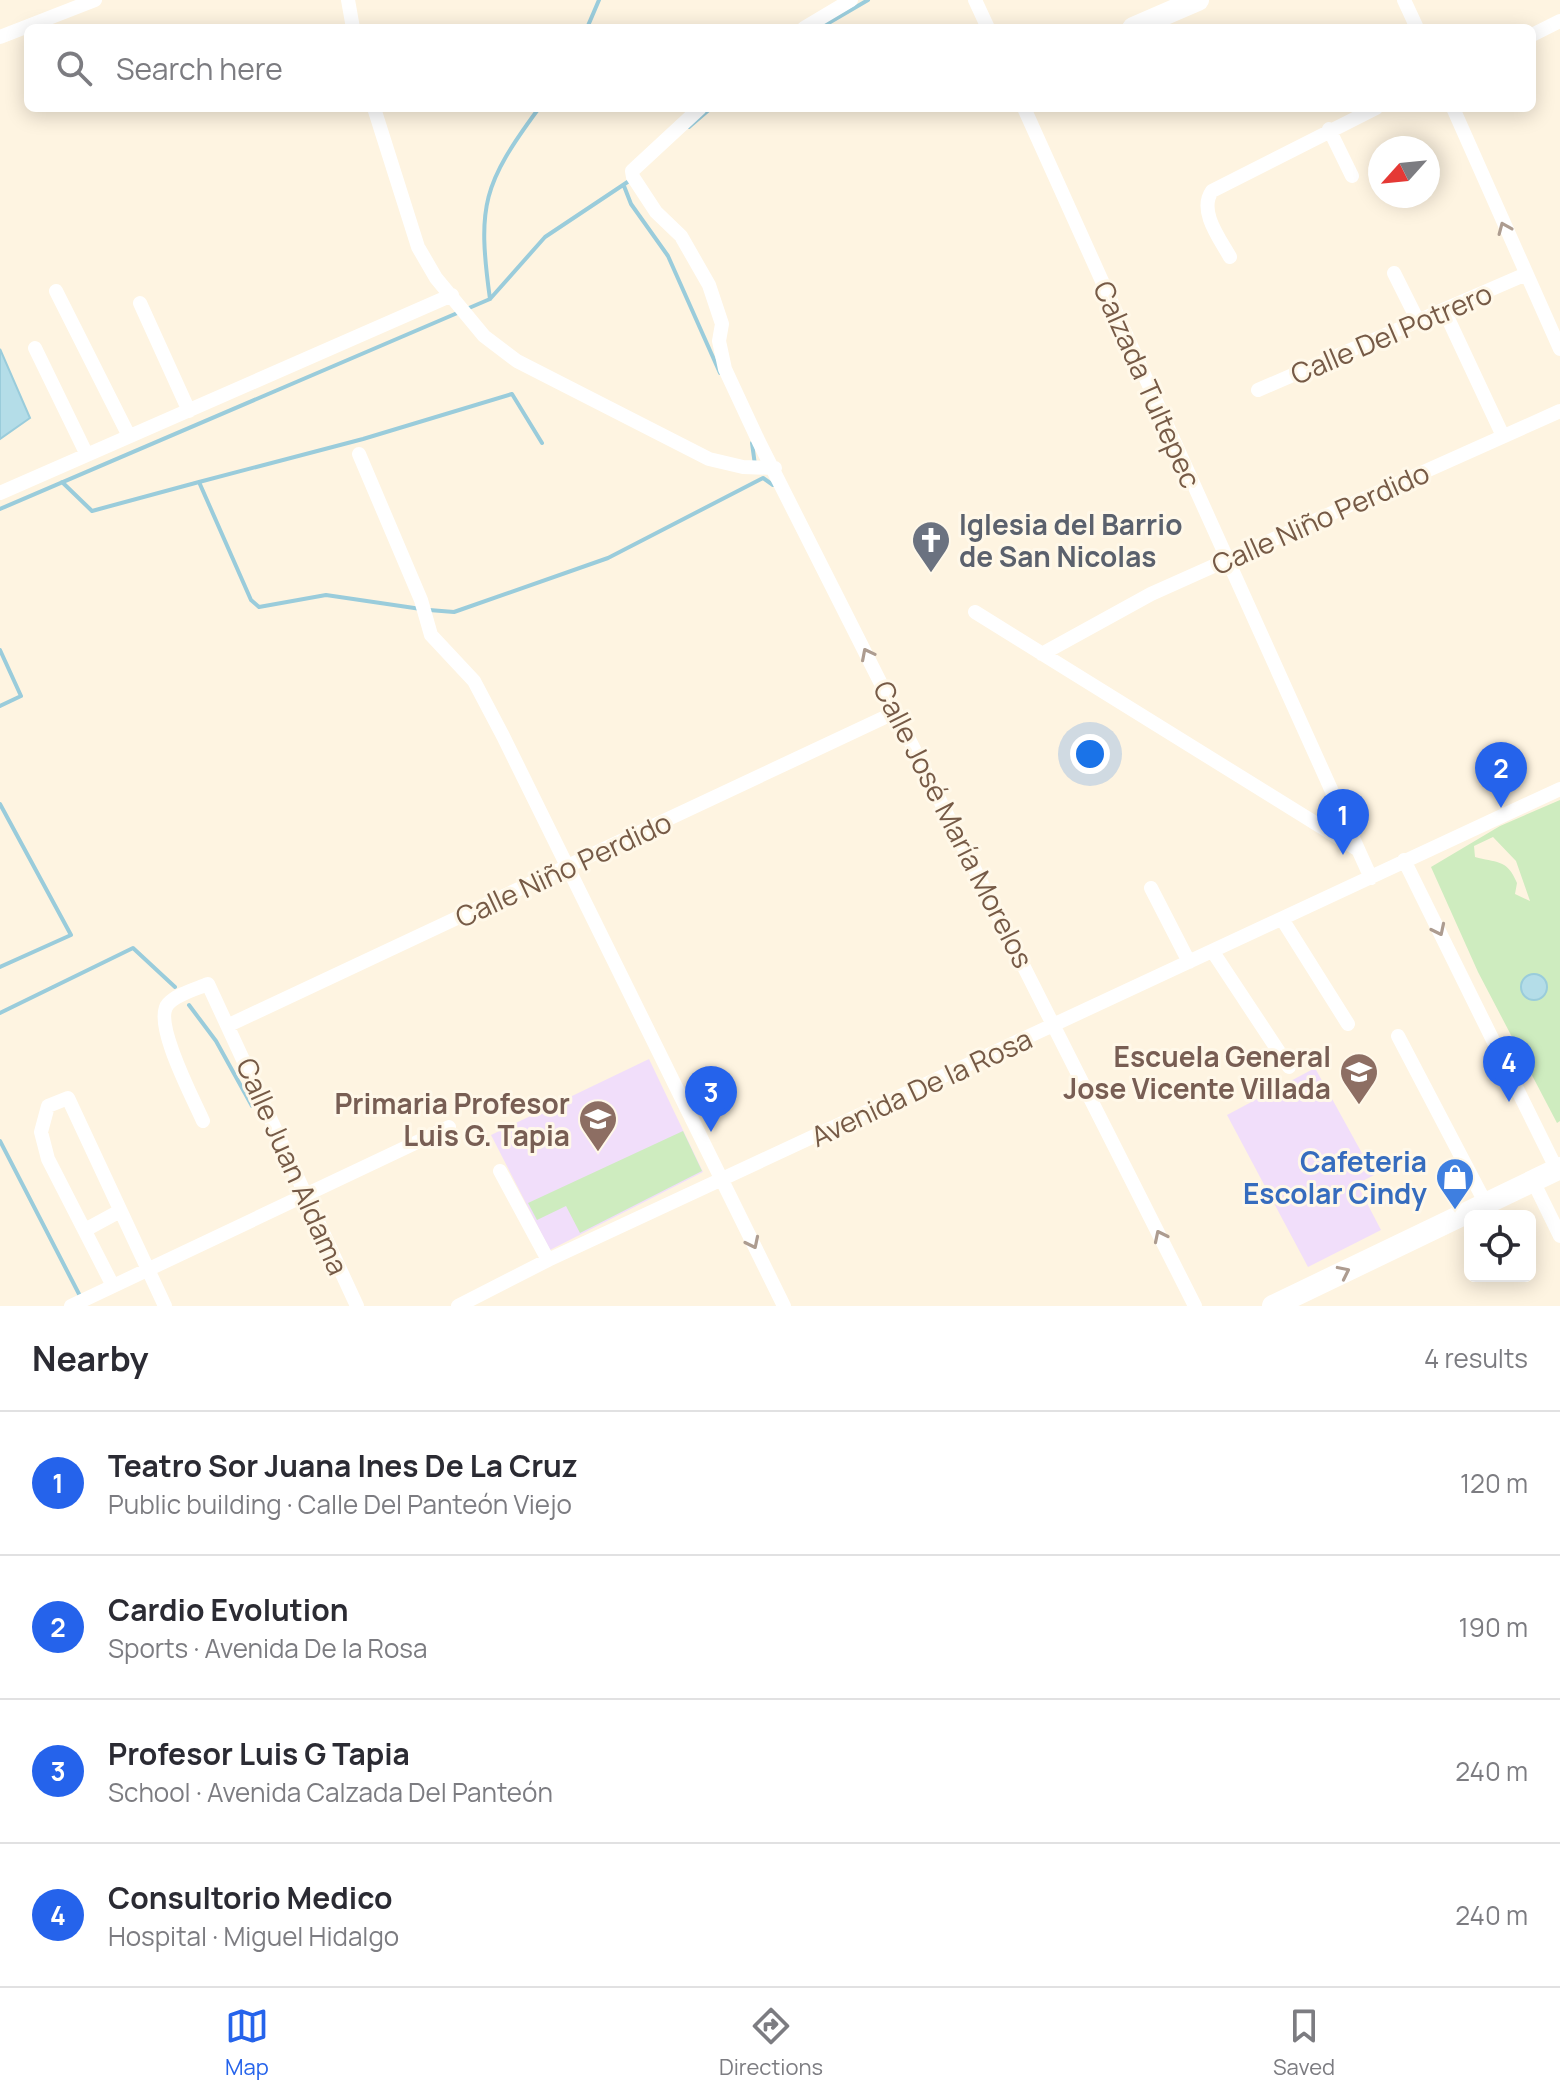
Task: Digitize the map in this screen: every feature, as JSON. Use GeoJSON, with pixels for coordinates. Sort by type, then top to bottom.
{"type":"FeatureCollection","features":[{"type":"Feature","properties":{"kind":"main road"},"geometry":{"type":"LineString","coordinates":[[1142,24],[1198,0]]}},
{"type":"Feature","properties":{"kind":"main road"},"geometry":{"type":"LineString","coordinates":[[1273,1306],[1558,1169]]}},
{"type":"Feature","properties":{"kind":"street"},"geometry":{"type":"LineString","coordinates":[[33,24],[95,0]]}},
{"type":"Feature","properties":{"kind":"street"},"geometry":{"type":"LineString","coordinates":[[348,0],[352,24]]}},
{"type":"Feature","properties":{"kind":"street"},"geometry":{"type":"LineString","coordinates":[[811,24],[851,0]]}},
{"type":"Feature","properties":{"kind":"street"},"geometry":{"type":"LineString","coordinates":[[975,0],[986,24]]}},
{"type":"Feature","properties":{"kind":"street"},"geometry":{"type":"LineString","coordinates":[[1404,0],[1415,24]]}},
{"type":"Feature","properties":{"kind":"street"},"geometry":{"type":"LineString","coordinates":[[1536,33],[1560,21]]}},
{"type":"Feature","properties":{"kind":"street"},"geometry":{"type":"LineString","coordinates":[[0,37],[24,28]]}},
{"type":"Feature","properties":{"kind":"street"},"geometry":{"type":"LineString","coordinates":[[375,112],[418,247],[477,329],[495,347],[709,459],[743,467],[775,468]]}},
{"type":"Feature","properties":{"kind":"street","name":"Calle José María Morelos"},"geometry":{"type":"LineString","coordinates":[[695,112],[649,153],[632,174],[645,199],[681,236],[704,275],[720,316],[719,341],[725,369],[1195,1306]]}},
{"type":"Feature","properties":{"kind":"street","name":"Calzada Tultepec"},"geometry":{"type":"LineString","coordinates":[[1026,112],[1371,878]]}},
{"type":"Feature","properties":{"kind":"street"},"geometry":{"type":"LineString","coordinates":[[1230,257],[1208,212],[1207,198],[1212,191],[1367,112]]}},
{"type":"Feature","properties":{"kind":"street"},"geometry":{"type":"LineString","coordinates":[[1455,112],[1524,275],[1560,349]]}},
{"type":"Feature","properties":{"kind":"street"},"geometry":{"type":"LineString","coordinates":[[1329,129],[1352,176]]}},
{"type":"Feature","properties":{"kind":"street"},"geometry":{"type":"LineString","coordinates":[[1394,273],[1418,321]]}},
{"type":"Feature","properties":{"kind":"street","name":"Calle Del Potrero"},"geometry":{"type":"LineString","coordinates":[[1258,390],[1524,275]]}},
{"type":"Feature","properties":{"kind":"street"},"geometry":{"type":"LineString","coordinates":[[56,291],[129,436]]}},
{"type":"Feature","properties":{"kind":"street"},"geometry":{"type":"LineString","coordinates":[[0,493],[335,344],[456,300]]}},
{"type":"Feature","properties":{"kind":"street"},"geometry":{"type":"LineString","coordinates":[[140,303],[189,411]]}},
{"type":"Feature","properties":{"kind":"street"},"geometry":{"type":"LineString","coordinates":[[1444,310],[1503,436]]}},
{"type":"Feature","properties":{"kind":"street"},"geometry":{"type":"LineString","coordinates":[[35,348],[87,455]]}},
{"type":"Feature","properties":{"kind":"street","name":"Calle Niño Perdido"},"geometry":{"type":"LineString","coordinates":[[1042,654],[1151,594],[1560,411]]}},
{"type":"Feature","properties":{"kind":"street"},"geometry":{"type":"LineString","coordinates":[[359,454],[421,600],[426,624],[436,642],[456,658],[474,681],[496,722],[784,1306]]}},
{"type":"Feature","properties":{"kind":"street"},"geometry":{"type":"LineString","coordinates":[[975,612],[1357,849]]}},
{"type":"Feature","properties":{"kind":"street","name":"Calle Niño Perdido"},"geometry":{"type":"LineString","coordinates":[[229,1025],[896,712]]}},
{"type":"Feature","properties":{"kind":"street","name":"Avenida De la Rosa"},"geometry":{"type":"LineString","coordinates":[[458,1306],[548,1260],[1560,789]]}},
{"type":"Feature","properties":{"kind":"street"},"geometry":{"type":"LineString","coordinates":[[1404,860],[1558,1169]]}},
{"type":"Feature","properties":{"kind":"street"},"geometry":{"type":"LineString","coordinates":[[1151,888],[1189,962]]}},
{"type":"Feature","properties":{"kind":"street"},"geometry":{"type":"LineString","coordinates":[[1282,919],[1348,1024]]}},
{"type":"Feature","properties":{"kind":"street"},"geometry":{"type":"LineString","coordinates":[[1213,952],[1289,1067]]}},
{"type":"Feature","properties":{"kind":"street","name":"Calle Juan Aldama"},"geometry":{"type":"LineString","coordinates":[[203,1121],[168,1036],[166,1006],[208,984],[357,1306]]}},
{"type":"Feature","properties":{"kind":"street"},"geometry":{"type":"LineString","coordinates":[[1398,1036],[1486,1204]]}},
{"type":"Feature","properties":{"kind":"street"},"geometry":{"type":"LineString","coordinates":[[113,1286],[48,1159],[41,1132],[48,1106],[68,1098],[165,1306]]}},
{"type":"Feature","properties":{"kind":"street"},"geometry":{"type":"LineString","coordinates":[[71,1306],[449,1127]]}},
{"type":"Feature","properties":{"kind":"street"},"geometry":{"type":"LineString","coordinates":[[500,1171],[548,1260]]}},
{"type":"Feature","properties":{"kind":"street"},"geometry":{"type":"LineString","coordinates":[[1533,1181],[1560,1236]]}},
{"type":"Feature","properties":{"kind":"street"},"geometry":{"type":"LineString","coordinates":[[85,1230],[120,1211]]}},
{"type":"Feature","properties":{"kind":"shaded area","name":"Primaria Profesor Luis G. Tapia"},"geometry":{"type":"Polygon","coordinates":[[[649,1059],[703,1172],[550,1250],[491,1135],[649,1059]]]}},
{"type":"Feature","properties":{"kind":"shaded area"},"geometry":{"type":"Polygon","coordinates":[[[1315,1068],[1374,1175],[1357,1184],[1381,1230],[1308,1267],[1227,1115],[1315,1068]]]}},
{"type":"Feature","properties":{"kind":"green space"},"geometry":{"type":"Polygon","coordinates":[[[1560,800],[1560,1121],[1557,1123],[1478,972],[1431,867],[1500,826],[1560,800]],[[1493,837],[1474,846],[1475,857],[1505,865],[1517,883],[1515,894],[1530,901],[1516,861],[1493,837]]]}},
{"type":"Feature","properties":{"kind":"green space"},"geometry":{"type":"Polygon","coordinates":[[[683,1131],[702,1171],[580,1233],[566,1206],[537,1220],[528,1203],[683,1131]]]}},
{"type":"Feature","properties":{"kind":"water"},"geometry":{"type":"Polygon","coordinates":[[[0,349],[30,418],[0,439],[0,349]]]}},
{"type":"Feature","properties":{"kind":"water"},"geometry":{"type":"Polygon","coordinates":[[[1534,974],[1543,978],[1547,987],[1543,996],[1534,1000],[1525,996],[1521,987],[1525,978],[1534,974]]]}},
{"type":"Feature","properties":{"kind":"waterway"},"geometry":{"type":"LineString","coordinates":[[589,24],[599,0]]}},
{"type":"Feature","properties":{"kind":"waterway"},"geometry":{"type":"LineString","coordinates":[[827,24],[868,0]]}},
{"type":"Feature","properties":{"kind":"waterway"},"geometry":{"type":"LineString","coordinates":[[490,299],[484,240],[489,197],[506,157],[536,112]]}},
{"type":"Feature","properties":{"kind":"waterway"},"geometry":{"type":"LineString","coordinates":[[689,127],[706,112]]}},
{"type":"Feature","properties":{"kind":"waterway"},"geometry":{"type":"LineString","coordinates":[[0,509],[490,299],[545,237],[629,181]]}},
{"type":"Feature","properties":{"kind":"waterway"},"geometry":{"type":"LineString","coordinates":[[624,186],[631,204],[668,256],[720,373]]}},
{"type":"Feature","properties":{"kind":"waterway"},"geometry":{"type":"LineString","coordinates":[[199,482],[363,439],[512,394],[542,443]]}},
{"type":"Feature","properties":{"kind":"waterway"},"geometry":{"type":"LineString","coordinates":[[752,443],[755,465]]}},
{"type":"Feature","properties":{"kind":"waterway"},"geometry":{"type":"LineString","coordinates":[[429,610],[454,612],[608,558],[763,478],[773,485]]}},
{"type":"Feature","properties":{"kind":"waterway"},"geometry":{"type":"LineString","coordinates":[[62,482],[92,511],[199,482],[251,600],[259,607],[326,595],[421,609]]}},
{"type":"Feature","properties":{"kind":"waterway"},"geometry":{"type":"LineString","coordinates":[[0,650],[21,696],[0,706]]}},
{"type":"Feature","properties":{"kind":"waterway"},"geometry":{"type":"LineString","coordinates":[[0,804],[71,935],[0,967]]}},
{"type":"Feature","properties":{"kind":"waterway"},"geometry":{"type":"LineString","coordinates":[[0,1013],[133,948],[175,987]]}},
{"type":"Feature","properties":{"kind":"waterway"},"geometry":{"type":"LineString","coordinates":[[189,1005],[216,1041],[252,1106]]}},
{"type":"Feature","properties":{"kind":"waterway"},"geometry":{"type":"LineString","coordinates":[[0,1141],[79,1294]]}},
{"type":"Feature","properties":{"kind":"place","name":"Iglesia del Barrio de San Nicolas"},"geometry":{"type":"Point","coordinates":[931,574]}},
{"type":"Feature","properties":{"kind":"place","name":"Cardio Evolution"},"geometry":{"type":"Point","coordinates":[1501,808]}},
{"type":"Feature","properties":{"kind":"place","name":"Teatro Sor Juana Ines De La Cruz"},"geometry":{"type":"Point","coordinates":[1343,855]}},
{"type":"Feature","properties":{"kind":"place","name":"Consultorio Medico"},"geometry":{"type":"Point","coordinates":[1509,1102]}},
{"type":"Feature","properties":{"kind":"place","name":"Escuela General Jose Vicente Villada"},"geometry":{"type":"Point","coordinates":[1359,1106]}},
{"type":"Feature","properties":{"kind":"place","name":"Profesor Luis G Tapia"},"geometry":{"type":"Point","coordinates":[711,1132]}},
{"type":"Feature","properties":{"kind":"place","name":"Primaria Profesor Luis G. Tapia"},"geometry":{"type":"Point","coordinates":[598,1153]}},
{"type":"Feature","properties":{"kind":"place","name":"Cafeteria Escolar Cindy"},"geometry":{"type":"Point","coordinates":[1455,1211]}}]}
